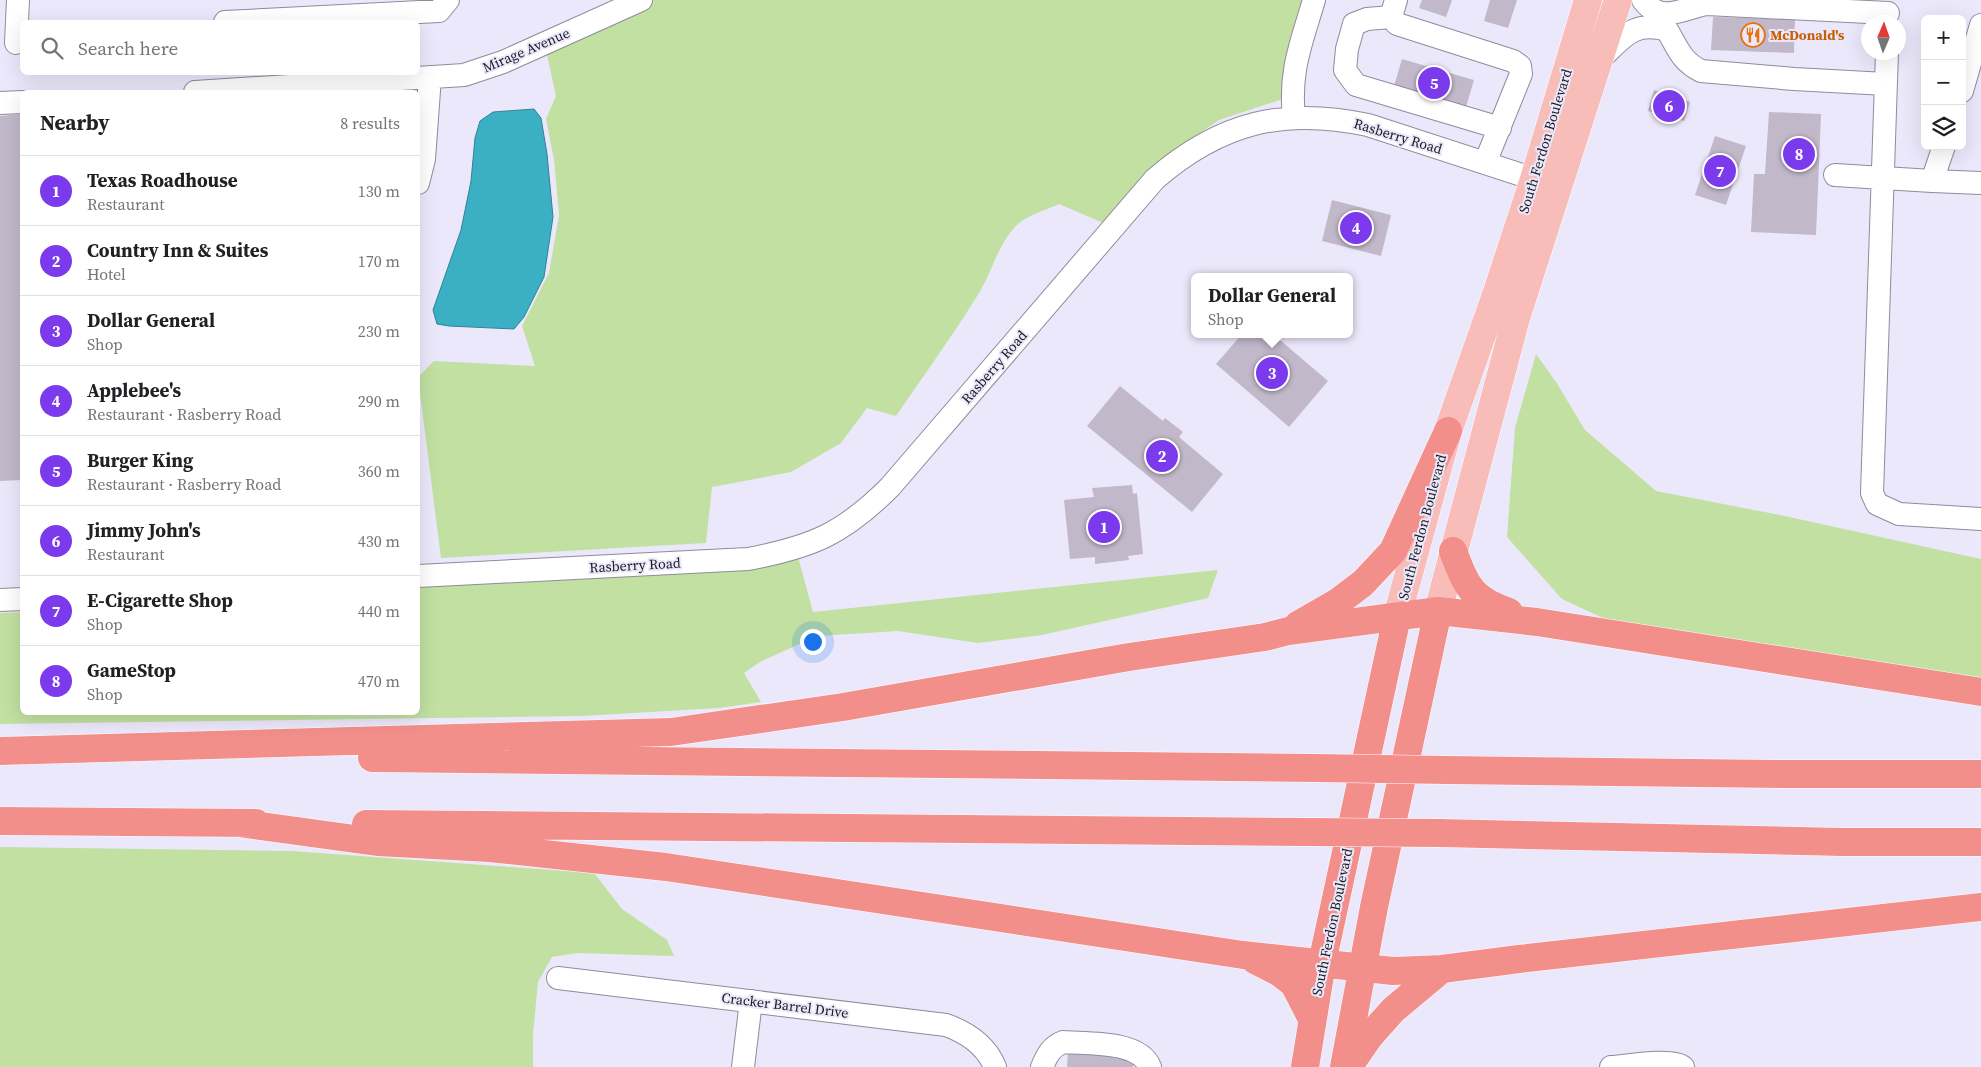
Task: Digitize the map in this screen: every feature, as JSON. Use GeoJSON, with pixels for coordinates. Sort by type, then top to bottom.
{"type":"FeatureCollection","features":[{"type":"Feature","properties":{"kind":"highway"},"geometry":{"type":"LineString","coordinates":[[1288,631],[1338,602],[1363,583],[1392,551],[1448,431]]}},
{"type":"Feature","properties":{"kind":"highway"},"geometry":{"type":"LineString","coordinates":[[1453,551],[1465,582],[1477,596],[1492,606],[1537,622]]}},
{"type":"Feature","properties":{"kind":"highway"},"geometry":{"type":"LineString","coordinates":[[0,752],[671,732],[825,710],[1129,657],[1265,637],[1288,631],[1438,610],[1537,622],[1981,692]]}},
{"type":"Feature","properties":{"kind":"highway","name":"South Ferdon Boulevard"},"geometry":{"type":"LineString","coordinates":[[1344,1067],[1362,967],[1438,610]]}},
{"type":"Feature","properties":{"kind":"highway","name":"South Ferdon Boulevard"},"geometry":{"type":"LineString","coordinates":[[1305,1067],[1322,963],[1397,617]]}},
{"type":"Feature","properties":{"kind":"highway"},"geometry":{"type":"LineString","coordinates":[[0,752],[1781,774],[1981,774]]}},
{"type":"Feature","properties":{"kind":"highway"},"geometry":{"type":"LineString","coordinates":[[0,821],[1308,832],[1842,842],[1981,842]]}},
{"type":"Feature","properties":{"kind":"highway"},"geometry":{"type":"LineString","coordinates":[[239,823],[377,842],[489,848],[666,867],[1243,955],[1393,971],[1442,969],[1518,958],[1981,907]]}},
{"type":"Feature","properties":{"kind":"highway"},"geometry":{"type":"LineString","coordinates":[[1243,955],[1280,972],[1294,984],[1312,1019]]}},
{"type":"Feature","properties":{"kind":"highway"},"geometry":{"type":"LineString","coordinates":[[1348,1067],[1369,1036],[1393,1010],[1442,969]]}},
{"type":"Feature","properties":{"kind":"main road","name":"South Ferdon Boulevard"},"geometry":{"type":"LineString","coordinates":[[1397,617],[1448,431],[1534,180],[1588,0]]}},
{"type":"Feature","properties":{"kind":"main road","name":"South Ferdon Boulevard"},"geometry":{"type":"LineString","coordinates":[[1438,610],[1516,318],[1618,0]]}},
{"type":"Feature","properties":{"kind":"street"},"geometry":{"type":"LineString","coordinates":[[13,43],[18,0]]}},
{"type":"Feature","properties":{"kind":"street"},"geometry":{"type":"LineString","coordinates":[[264,20],[440,11],[448,0]]}},
{"type":"Feature","properties":{"kind":"street","name":"Mirage Avenue"},"geometry":{"type":"LineString","coordinates":[[226,90],[464,75],[503,62],[641,0]]}},
{"type":"Feature","properties":{"kind":"street"},"geometry":{"type":"LineString","coordinates":[[1294,118],[1292,85],[1294,64],[1314,0]]}},
{"type":"Feature","properties":{"kind":"street"},"geometry":{"type":"LineString","coordinates":[[1643,0],[1650,9],[1662,13],[1679,13],[1693,6],[1707,4],[1888,12]]}},
{"type":"Feature","properties":{"kind":"street"},"geometry":{"type":"LineString","coordinates":[[1485,164],[1500,128],[1521,74],[1520,66],[1513,61],[1397,24],[1393,9],[1354,24],[1347,49],[1345,70],[1356,85],[1500,128]]}},
{"type":"Feature","properties":{"kind":"street"},"geometry":{"type":"LineString","coordinates":[[1675,42],[1679,13]]}},
{"type":"Feature","properties":{"kind":"street"},"geometry":{"type":"LineString","coordinates":[[1966,77],[1981,25]]}},
{"type":"Feature","properties":{"kind":"street"},"geometry":{"type":"LineString","coordinates":[[1599,60],[1625,36],[1638,27],[1654,26],[1667,30],[1689,65],[1701,71],[1886,84]]}},
{"type":"Feature","properties":{"kind":"street"},"geometry":{"type":"LineString","coordinates":[[1887,60],[1872,493],[1877,504],[1899,514],[1981,519]]}},
{"type":"Feature","properties":{"kind":"street"},"geometry":{"type":"LineString","coordinates":[[420,174],[424,159],[430,77]]}},
{"type":"Feature","properties":{"kind":"street"},"geometry":{"type":"LineString","coordinates":[[0,103],[20,102]]}},
{"type":"Feature","properties":{"kind":"street","name":"Rasberry Road"},"geometry":{"type":"LineString","coordinates":[[420,576],[748,559],[788,551],[826,537],[860,515],[890,487],[1155,179],[1186,154],[1220,136],[1258,122],[1294,118],[1324,118],[1368,125],[1534,180]]}},
{"type":"Feature","properties":{"kind":"street"},"geometry":{"type":"LineString","coordinates":[[1932,181],[1943,150]]}},
{"type":"Feature","properties":{"kind":"street"},"geometry":{"type":"LineString","coordinates":[[1835,175],[1981,183]]}},
{"type":"Feature","properties":{"kind":"street"},"geometry":{"type":"LineString","coordinates":[[0,600],[20,599]]}},
{"type":"Feature","properties":{"kind":"street","name":"Cracker Barrel Drive"},"geometry":{"type":"LineString","coordinates":[[558,978],[946,1025],[960,1030],[973,1038],[985,1049],[995,1067]]}},
{"type":"Feature","properties":{"kind":"street"},"geometry":{"type":"LineString","coordinates":[[743,1067],[750,1001]]}},
{"type":"Feature","properties":{"kind":"street"},"geometry":{"type":"LineString","coordinates":[[1042,1067],[1048,1053],[1055,1045],[1063,1042],[1127,1047],[1138,1054],[1150,1067]]}},
{"type":"Feature","properties":{"kind":"street"},"geometry":{"type":"LineString","coordinates":[[1612,1067],[1671,1063],[1683,1067]]}},
{"type":"Feature","properties":{"kind":"green space"},"geometry":{"type":"Polygon","coordinates":[[[633,0],[1307,0],[1283,99],[1219,120],[1166,156],[1108,225],[1059,204],[1032,215],[1018,224],[1005,240],[979,293],[896,416],[867,408],[841,443],[791,472],[712,487],[706,543],[441,558],[420,393],[420,375],[434,361],[535,366],[522,326],[549,273],[559,215],[554,160],[546,119],[556,96],[543,36],[633,0]]]}},
{"type":"Feature","properties":{"kind":"green space"},"geometry":{"type":"Polygon","coordinates":[[[1536,354],[1556,382],[1585,430],[1656,491],[1780,515],[1981,559],[1981,679],[1605,619],[1562,599],[1507,537],[1515,428],[1536,354]]]}},
{"type":"Feature","properties":{"kind":"green space"},"geometry":{"type":"Polygon","coordinates":[[[797,553],[813,612],[1218,570],[1208,598],[1042,635],[978,643],[898,631],[817,636],[760,662],[744,673],[761,702],[719,708],[582,716],[0,724],[0,613],[20,612],[20,715],[420,715],[420,578],[797,553]]]}},
{"type":"Feature","properties":{"kind":"green space"},"geometry":{"type":"Polygon","coordinates":[[[0,847],[292,851],[594,873],[622,909],[667,940],[674,956],[577,953],[552,957],[538,982],[533,1034],[533,1067],[0,1067],[0,847]]]}},
{"type":"Feature","properties":{"kind":"water"},"geometry":{"type":"Polygon","coordinates":[[[534,109],[541,118],[547,154],[553,217],[544,277],[524,317],[514,329],[437,324],[433,310],[461,230],[471,181],[475,138],[480,121],[493,112],[534,109]]]}},
{"type":"Feature","properties":{"kind":"building"},"geometry":{"type":"Polygon","coordinates":[[[1422,0],[1452,0],[1446,17],[1419,8],[1422,0]]]}},
{"type":"Feature","properties":{"kind":"building"},"geometry":{"type":"Polygon","coordinates":[[[1490,0],[1517,0],[1508,28],[1484,21],[1490,0]]]}},
{"type":"Feature","properties":{"kind":"building","name":"McDonald's"},"geometry":{"type":"Polygon","coordinates":[[[1713,17],[1795,19],[1794,53],[1711,50],[1713,17]]]}},
{"type":"Feature","properties":{"kind":"building"},"geometry":{"type":"Polygon","coordinates":[[[1402,59],[1474,80],[1466,107],[1394,86],[1402,59]]]}},
{"type":"Feature","properties":{"kind":"building"},"geometry":{"type":"Polygon","coordinates":[[[1654,90],[1690,102],[1684,121],[1648,111],[1654,90]]]}},
{"type":"Feature","properties":{"kind":"building"},"geometry":{"type":"Polygon","coordinates":[[[1769,112],[1821,114],[1816,235],[1751,232],[1754,174],[1765,174],[1769,112]]]}},
{"type":"Feature","properties":{"kind":"building"},"geometry":{"type":"Polygon","coordinates":[[[20,114],[20,480],[0,481],[0,116],[20,114]]]}},
{"type":"Feature","properties":{"kind":"building"},"geometry":{"type":"Polygon","coordinates":[[[1715,136],[1746,146],[1726,205],[1695,195],[1715,136]]]}},
{"type":"Feature","properties":{"kind":"building"},"geometry":{"type":"Polygon","coordinates":[[[1332,200],[1391,215],[1381,256],[1322,241],[1332,200]]]}},
{"type":"Feature","properties":{"kind":"building"},"geometry":{"type":"Polygon","coordinates":[[[1239,338],[1278,338],[1328,381],[1289,427],[1216,364],[1239,338]]]}},
{"type":"Feature","properties":{"kind":"building"},"geometry":{"type":"Polygon","coordinates":[[[1120,386],[1163,421],[1165,418],[1183,432],[1179,437],[1223,474],[1192,512],[1087,426],[1120,386]]]}},
{"type":"Feature","properties":{"kind":"building"},"geometry":{"type":"Polygon","coordinates":[[[1132,485],[1133,494],[1137,493],[1143,554],[1128,556],[1129,560],[1095,564],[1095,557],[1070,559],[1064,500],[1094,497],[1092,488],[1132,485]]]}},
{"type":"Feature","properties":{"kind":"building"},"geometry":{"type":"Polygon","coordinates":[[[1068,1052],[1134,1056],[1133,1067],[1067,1067],[1068,1052]]]}},
{"type":"Feature","properties":{"kind":"place","name":"McDonald's"},"geometry":{"type":"Point","coordinates":[1753,35]}},
{"type":"Feature","properties":{"kind":"place","name":"Burger King"},"geometry":{"type":"Point","coordinates":[1434,83]}},
{"type":"Feature","properties":{"kind":"place","name":"Jimmy John's"},"geometry":{"type":"Point","coordinates":[1669,106]}},
{"type":"Feature","properties":{"kind":"place","name":"GameStop"},"geometry":{"type":"Point","coordinates":[1799,154]}},
{"type":"Feature","properties":{"kind":"place","name":"E-Cigarette Shop"},"geometry":{"type":"Point","coordinates":[1720,171]}},
{"type":"Feature","properties":{"kind":"place","name":"Applebee's"},"geometry":{"type":"Point","coordinates":[1356,228]}},
{"type":"Feature","properties":{"kind":"place","name":"Dollar General"},"geometry":{"type":"Point","coordinates":[1272,373]}},
{"type":"Feature","properties":{"kind":"place","name":"Country Inn & Suites"},"geometry":{"type":"Point","coordinates":[1162,456]}},
{"type":"Feature","properties":{"kind":"place","name":"Texas Roadhouse"},"geometry":{"type":"Point","coordinates":[1104,527]}}]}
